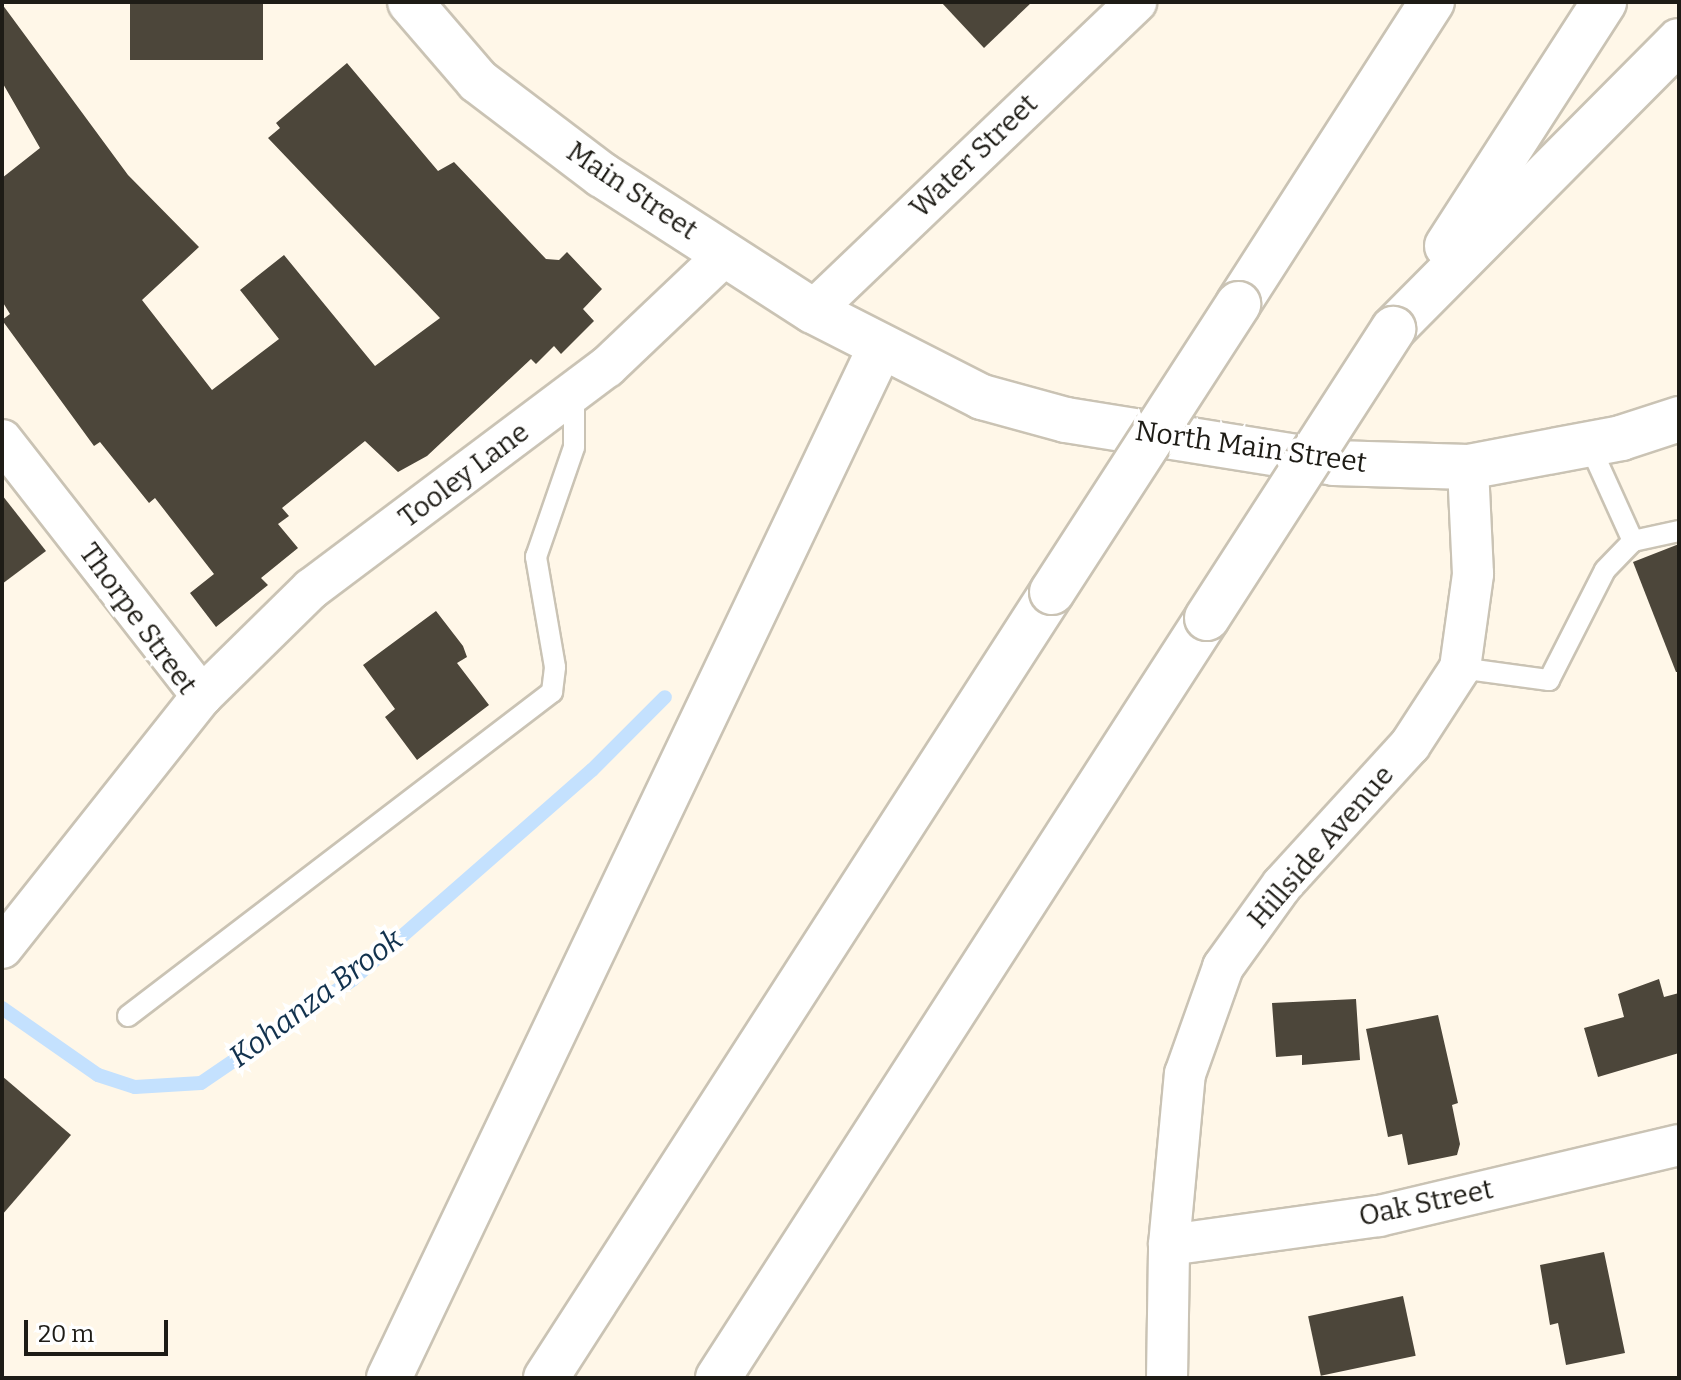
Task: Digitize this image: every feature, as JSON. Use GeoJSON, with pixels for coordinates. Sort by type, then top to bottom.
{"type":"FeatureCollection","features":[{"type":"Feature","properties":{"kind":"main road","name":"Main Street"},"geometry":{"type":"LineString","coordinates":[[410,2],[478,81],[602,175],[813,311],[880,348]]}},
{"type":"Feature","properties":{"kind":"main road"},"geometry":{"type":"LineString","coordinates":[[546,1378],[1432,2]]}},
{"type":"Feature","properties":{"kind":"main road"},"geometry":{"type":"LineString","coordinates":[[718,1378],[1604,2]]}},
{"type":"Feature","properties":{"kind":"main road"},"geometry":{"type":"LineString","coordinates":[[1393,329],[1679,41]]}},
{"type":"Feature","properties":{"kind":"main road"},"geometry":{"type":"LineString","coordinates":[[389,1378],[880,348]]}},
{"type":"Feature","properties":{"kind":"main road","name":"North Main Street"},"geometry":{"type":"LineString","coordinates":[[880,348],[982,397],[1066,420],[1334,463],[1468,467],[1589,444],[1679,419]]}},
{"type":"Feature","properties":{"kind":"street","name":"Water Street"},"geometry":{"type":"LineString","coordinates":[[813,311],[1136,2]]}},
{"type":"Feature","properties":{"kind":"street","name":"Tooley Lane"},"geometry":{"type":"LineString","coordinates":[[202,696],[311,589],[574,392],[726,254]]}},
{"type":"Feature","properties":{"kind":"street","name":"Thorpe Street"},"geometry":{"type":"LineString","coordinates":[[2,440],[202,696],[2,948]]}},
{"type":"Feature","properties":{"kind":"street","name":"Hillside Avenue"},"geometry":{"type":"LineString","coordinates":[[1167,1378],[1169,1245],[1185,1074],[1223,967],[1282,885],[1410,745],[1460,668],[1473,574],[1468,467]]}},
{"type":"Feature","properties":{"kind":"street","name":"Oak Street"},"geometry":{"type":"LineString","coordinates":[[1169,1245],[1379,1216],[1679,1145]]}},
{"type":"Feature","properties":{"kind":"lane"},"geometry":{"type":"LineString","coordinates":[[128,1016],[552,692],[555,667],[536,557],[574,447],[574,392]]}},
{"type":"Feature","properties":{"kind":"lane"},"geometry":{"type":"LineString","coordinates":[[1589,444],[1633,541]]}},
{"type":"Feature","properties":{"kind":"lane"},"geometry":{"type":"LineString","coordinates":[[1460,668],[1549,680],[1605,570],[1633,541],[1679,531]]}},
{"type":"Feature","properties":{"kind":"building"},"geometry":{"type":"Polygon","coordinates":[[[130,2],[263,2],[263,60],[130,60],[130,2]]]}},
{"type":"Feature","properties":{"kind":"building"},"geometry":{"type":"Polygon","coordinates":[[[941,2],[1032,2],[984,48],[941,2]]]}},
{"type":"Feature","properties":{"kind":"building"},"geometry":{"type":"Polygon","coordinates":[[[2,4],[128,175],[199,247],[142,300],[212,390],[279,339],[240,290],[284,255],[375,366],[440,318],[268,138],[280,128],[276,123],[347,63],[438,171],[454,162],[546,259],[559,260],[567,252],[602,289],[583,309],[594,321],[561,354],[554,346],[536,364],[531,359],[427,456],[398,472],[365,441],[282,508],[289,516],[278,524],[298,548],[261,578],[268,585],[216,627],[190,593],[214,574],[155,498],[149,503],[100,442],[94,446],[2,320],[10,314],[2,301],[2,178],[40,148],[2,82],[2,4]]]}},
{"type":"Feature","properties":{"kind":"building"},"geometry":{"type":"Polygon","coordinates":[[[2,495],[46,551],[2,584],[2,495]]]}},
{"type":"Feature","properties":{"kind":"building"},"geometry":{"type":"Polygon","coordinates":[[[1679,544],[1679,672],[1676,672],[1633,562],[1679,544]]]}},
{"type":"Feature","properties":{"kind":"building"},"geometry":{"type":"Polygon","coordinates":[[[436,611],[463,646],[467,657],[457,663],[489,705],[417,760],[385,717],[395,709],[363,665],[436,611]]]}},
{"type":"Feature","properties":{"kind":"building"},"geometry":{"type":"Polygon","coordinates":[[[1659,979],[1664,997],[1679,993],[1679,1053],[1598,1077],[1584,1028],[1624,1017],[1618,994],[1659,979]]]}},
{"type":"Feature","properties":{"kind":"building"},"geometry":{"type":"Polygon","coordinates":[[[1356,999],[1360,1060],[1302,1065],[1302,1055],[1276,1057],[1272,1003],[1356,999]]]}},
{"type":"Feature","properties":{"kind":"building"},"geometry":{"type":"Polygon","coordinates":[[[1438,1015],[1458,1103],[1452,1105],[1460,1144],[1457,1155],[1408,1165],[1402,1134],[1388,1137],[1366,1029],[1438,1015]]]}},
{"type":"Feature","properties":{"kind":"building"},"geometry":{"type":"Polygon","coordinates":[[[2,1076],[71,1135],[2,1215],[2,1076]]]}},
{"type":"Feature","properties":{"kind":"building"},"geometry":{"type":"Polygon","coordinates":[[[1604,1252],[1625,1353],[1566,1365],[1558,1323],[1550,1325],[1540,1265],[1604,1252]]]}},
{"type":"Feature","properties":{"kind":"building"},"geometry":{"type":"Polygon","coordinates":[[[1403,1296],[1416,1356],[1321,1376],[1308,1316],[1403,1296]]]}},
{"type":"Feature","properties":{"kind":"waterway","name":"Kohanza Brook"},"geometry":{"type":"LineString","coordinates":[[2,1008],[98,1075],[135,1087],[201,1083],[352,980],[592,770],[665,697]]}}]}
